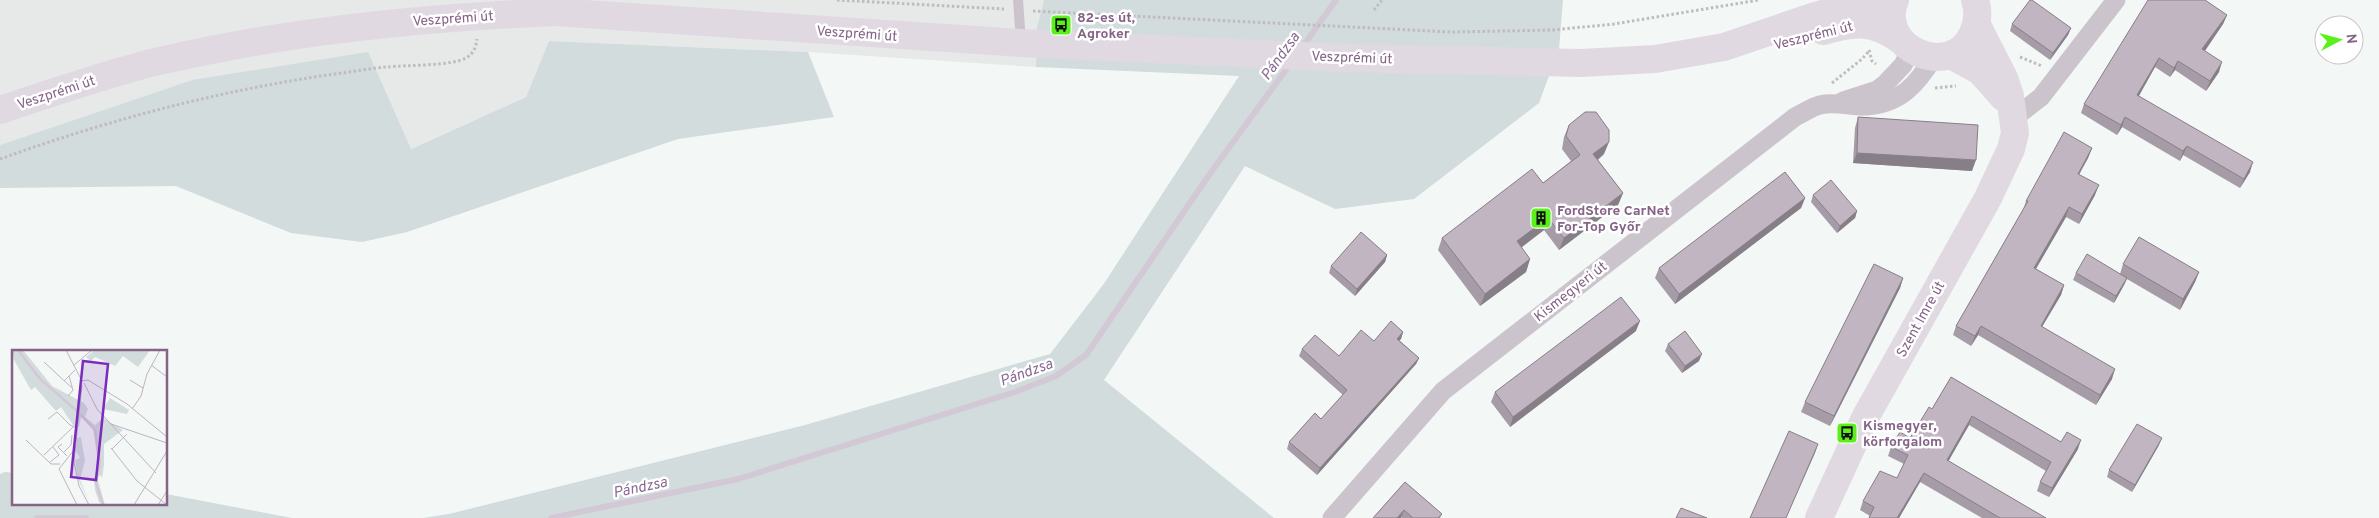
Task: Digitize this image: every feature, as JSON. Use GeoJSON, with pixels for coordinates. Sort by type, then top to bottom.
{"type":"FeatureCollection","features":[{"type":"Feature","properties":{"kind":"main road","name":"Veszprémi út"},"geometry":{"type":"LineString","coordinates":[[0,110],[154,62],[226,47],[308,32],[481,16],[555,6],[1021,43],[1348,58],[1581,63],[1656,58],[1724,47],[1815,16],[1874,0]]}},
{"type":"Feature","properties":{"kind":"main road"},"geometry":{"type":"LineString","coordinates":[[1896,0],[1892,16],[1894,28],[1902,42]]}},
{"type":"Feature","properties":{"kind":"main road"},"geometry":{"type":"LineString","coordinates":[[1942,56],[1963,48],[1971,37],[1982,10]]}},
{"type":"Feature","properties":{"kind":"main road","name":"Szent Imre út"},"geometry":{"type":"LineString","coordinates":[[1819,518],[1864,418],[2003,168],[2015,133],[2010,96],[1982,10]]}},
{"type":"Feature","properties":{"kind":"main road","name":"Veszprémi út"},"geometry":{"type":"LineString","coordinates":[[1724,47],[1754,49],[1776,45],[1856,23],[1866,23],[1887,30],[1918,55],[1942,56]]}},
{"type":"Feature","properties":{"kind":"main road"},"geometry":{"type":"LineString","coordinates":[[1942,56],[1980,70],[2006,101],[2014,118]]}},
{"type":"Feature","properties":{"kind":"street"},"geometry":{"type":"LineString","coordinates":[[2014,118],[2041,97],[2116,0]]}},
{"type":"Feature","properties":{"kind":"street","name":"Kismegyeri út"},"geometry":{"type":"LineString","coordinates":[[1332,518],[1442,391],[1795,117],[1829,104],[1877,90],[1886,84],[1907,57],[1902,42]]}},
{"type":"Feature","properties":{"kind":"street","name":"Kismegyeri út"},"geometry":{"type":"LineString","coordinates":[[1829,104],[1867,106],[1901,97],[1926,69],[1942,56]]}},
{"type":"Feature","properties":{"kind":"lane"},"geometry":{"type":"LineString","coordinates":[[1018,5],[1021,43]]}},
{"type":"Feature","properties":{"kind":"path"},"geometry":{"type":"LineString","coordinates":[[837,0],[1018,5],[1290,24],[1452,32],[1553,30],[1614,24],[1759,0]]}},
{"type":"Feature","properties":{"kind":"path"},"geometry":{"type":"LineString","coordinates":[[1374,10],[1382,0]]}},
{"type":"Feature","properties":{"kind":"path"},"geometry":{"type":"LineString","coordinates":[[0,159],[46,142],[192,100],[277,82],[387,67],[448,62],[466,58],[476,49],[481,16]]}},
{"type":"Feature","properties":{"kind":"path"},"geometry":{"type":"LineString","coordinates":[[1829,104],[1829,86],[1869,51]]}},
{"type":"Feature","properties":{"kind":"shaded area"},"geometry":{"type":"Polygon","coordinates":[[[0,0],[1044,0],[1037,27],[1036,67],[808,52],[549,41],[526,97],[410,149],[192,80],[0,145],[0,0]]]}},
{"type":"Feature","properties":{"kind":"shaded area"},"geometry":{"type":"Polygon","coordinates":[[[1044,0],[1563,0],[1559,49],[1539,103],[1414,199],[1335,209],[1245,166],[1104,380],[1274,518],[423,518],[449,514],[805,425],[1050,354],[1103,285],[1239,76],[1036,67],[1037,27],[1044,0]]]}},
{"type":"Feature","properties":{"kind":"shaded area"},"geometry":{"type":"Polygon","coordinates":[[[549,41],[808,52],[834,117],[678,139],[407,232],[362,242],[291,233],[176,186],[0,188],[0,145],[192,80],[368,52],[411,149],[526,97],[549,41]]]}},
{"type":"Feature","properties":{"kind":"shaded area"},"geometry":{"type":"Polygon","coordinates":[[[12,473],[12,506],[168,506],[168,494],[292,518],[0,518],[0,474],[12,473]]]}},
{"type":"Feature","properties":{"kind":"building"},"geometry":{"type":"Polygon","coordinates":[[[2030,0],[2071,28],[2053,53],[2012,24],[2030,0]]]}},
{"type":"Feature","properties":{"kind":"building"},"geometry":{"type":"Polygon","coordinates":[[[2148,0],[2205,0],[2227,15],[2202,49],[2222,62],[2210,81],[2178,61],[2174,68],[2159,58],[2137,95],[2253,162],[2244,179],[2187,146],[2183,151],[2125,117],[2121,125],[2084,104],[2148,0]]]}},
{"type":"Feature","properties":{"kind":"building","name":"FordStore CarNet For-Top Győr"},"geometry":{"type":"Polygon","coordinates":[[[1585,112],[1596,112],[1609,130],[1609,142],[1593,154],[1623,193],[1564,238],[1548,218],[1517,241],[1530,259],[1485,294],[1442,238],[1532,169],[1543,183],[1580,155],[1566,136],[1569,125],[1585,112]]]}},
{"type":"Feature","properties":{"kind":"building"},"geometry":{"type":"Polygon","coordinates":[[[1858,117],[1978,125],[1976,160],[1857,153],[1858,117]]]}},
{"type":"Feature","properties":{"kind":"building"},"geometry":{"type":"Polygon","coordinates":[[[2064,132],[2092,148],[2078,174],[2099,185],[2082,214],[2069,207],[2034,268],[2064,285],[2041,326],[2115,369],[2100,395],[1981,326],[1975,336],[1956,326],[2028,201],[2026,201],[2064,132]]]}},
{"type":"Feature","properties":{"kind":"building"},"geometry":{"type":"Polygon","coordinates":[[[1785,172],[1805,198],[1679,294],[1659,268],[1785,172]]]}},
{"type":"Feature","properties":{"kind":"building"},"geometry":{"type":"Polygon","coordinates":[[[1831,180],[1857,211],[1840,226],[1813,195],[1831,180]]]}},
{"type":"Feature","properties":{"kind":"building"},"geometry":{"type":"Polygon","coordinates":[[[1361,232],[1387,255],[1357,289],[1331,266],[1361,232]]]}},
{"type":"Feature","properties":{"kind":"building"},"geometry":{"type":"Polygon","coordinates":[[[2139,237],[2199,272],[2183,299],[2123,264],[2139,237]]]}},
{"type":"Feature","properties":{"kind":"building"},"geometry":{"type":"Polygon","coordinates":[[[2087,254],[2127,278],[2116,296],[2076,273],[2087,254]]]}},
{"type":"Feature","properties":{"kind":"building"},"geometry":{"type":"Polygon","coordinates":[[[1874,264],[1903,278],[1834,416],[1805,402],[1874,264]]]}},
{"type":"Feature","properties":{"kind":"building"},"geometry":{"type":"Polygon","coordinates":[[[1621,297],[1640,321],[1513,417],[1495,392],[1621,297]]]}},
{"type":"Feature","properties":{"kind":"building"},"geometry":{"type":"Polygon","coordinates":[[[1391,321],[1403,332],[1397,339],[1419,358],[1320,468],[1289,442],[1315,413],[1321,419],[1347,390],[1302,349],[1315,335],[1339,356],[1361,330],[1374,341],[1391,321]]]}},
{"type":"Feature","properties":{"kind":"building"},"geometry":{"type":"Polygon","coordinates":[[[1685,331],[1702,354],[1685,366],[1668,344],[1685,331]]]}},
{"type":"Feature","properties":{"kind":"building"},"geometry":{"type":"Polygon","coordinates":[[[1951,377],[2061,442],[2067,432],[2081,440],[2052,488],[2040,482],[2051,462],[1972,416],[1947,460],[2046,518],[2000,518],[1924,473],[1897,518],[1869,518],[1874,507],[1863,501],[1880,471],[1897,478],[1908,455],[1891,447],[1900,432],[1910,438],[1929,407],[1932,409],[1951,377]]]}},
{"type":"Feature","properties":{"kind":"building"},"geometry":{"type":"Polygon","coordinates":[[[2137,424],[2162,438],[2135,485],[2109,470],[2137,424]]]}},
{"type":"Feature","properties":{"kind":"building"},"geometry":{"type":"Polygon","coordinates":[[[1789,431],[1818,444],[1786,518],[1750,518],[1789,431]]]}},
{"type":"Feature","properties":{"kind":"building"},"geometry":{"type":"Polygon","coordinates":[[[1405,482],[1442,514],[1438,518],[1413,518],[1404,510],[1397,518],[1373,518],[1405,482]]]}},
{"type":"Feature","properties":{"kind":"building"},"geometry":{"type":"Polygon","coordinates":[[[1681,508],[1707,518],[1676,518],[1681,508]]]}},
{"type":"Feature","properties":{"kind":"waterway","name":"Pándzsa"},"geometry":{"type":"LineString","coordinates":[[1301,49],[1336,0]]}},
{"type":"Feature","properties":{"kind":"waterway","name":"Pándzsa"},"geometry":{"type":"LineString","coordinates":[[551,518],[738,479],[1015,392],[1056,376],[1086,355],[1209,175],[1291,63]]}},
{"type":"Feature","properties":{"kind":"waterway","name":"Pándzsa"},"geometry":{"type":"LineString","coordinates":[[37,518],[86,518]]}},
{"type":"Feature","properties":{"kind":"place","name":"82-es út, Agroker"},"geometry":{"type":"Point","coordinates":[1061,25]}},
{"type":"Feature","properties":{"kind":"place","name":"FordStore CarNet For-Top Győr"},"geometry":{"type":"Point","coordinates":[1541,218]}},
{"type":"Feature","properties":{"kind":"place","name":"Kismegyer, körforgalom"},"geometry":{"type":"Point","coordinates":[1847,433]}}]}
